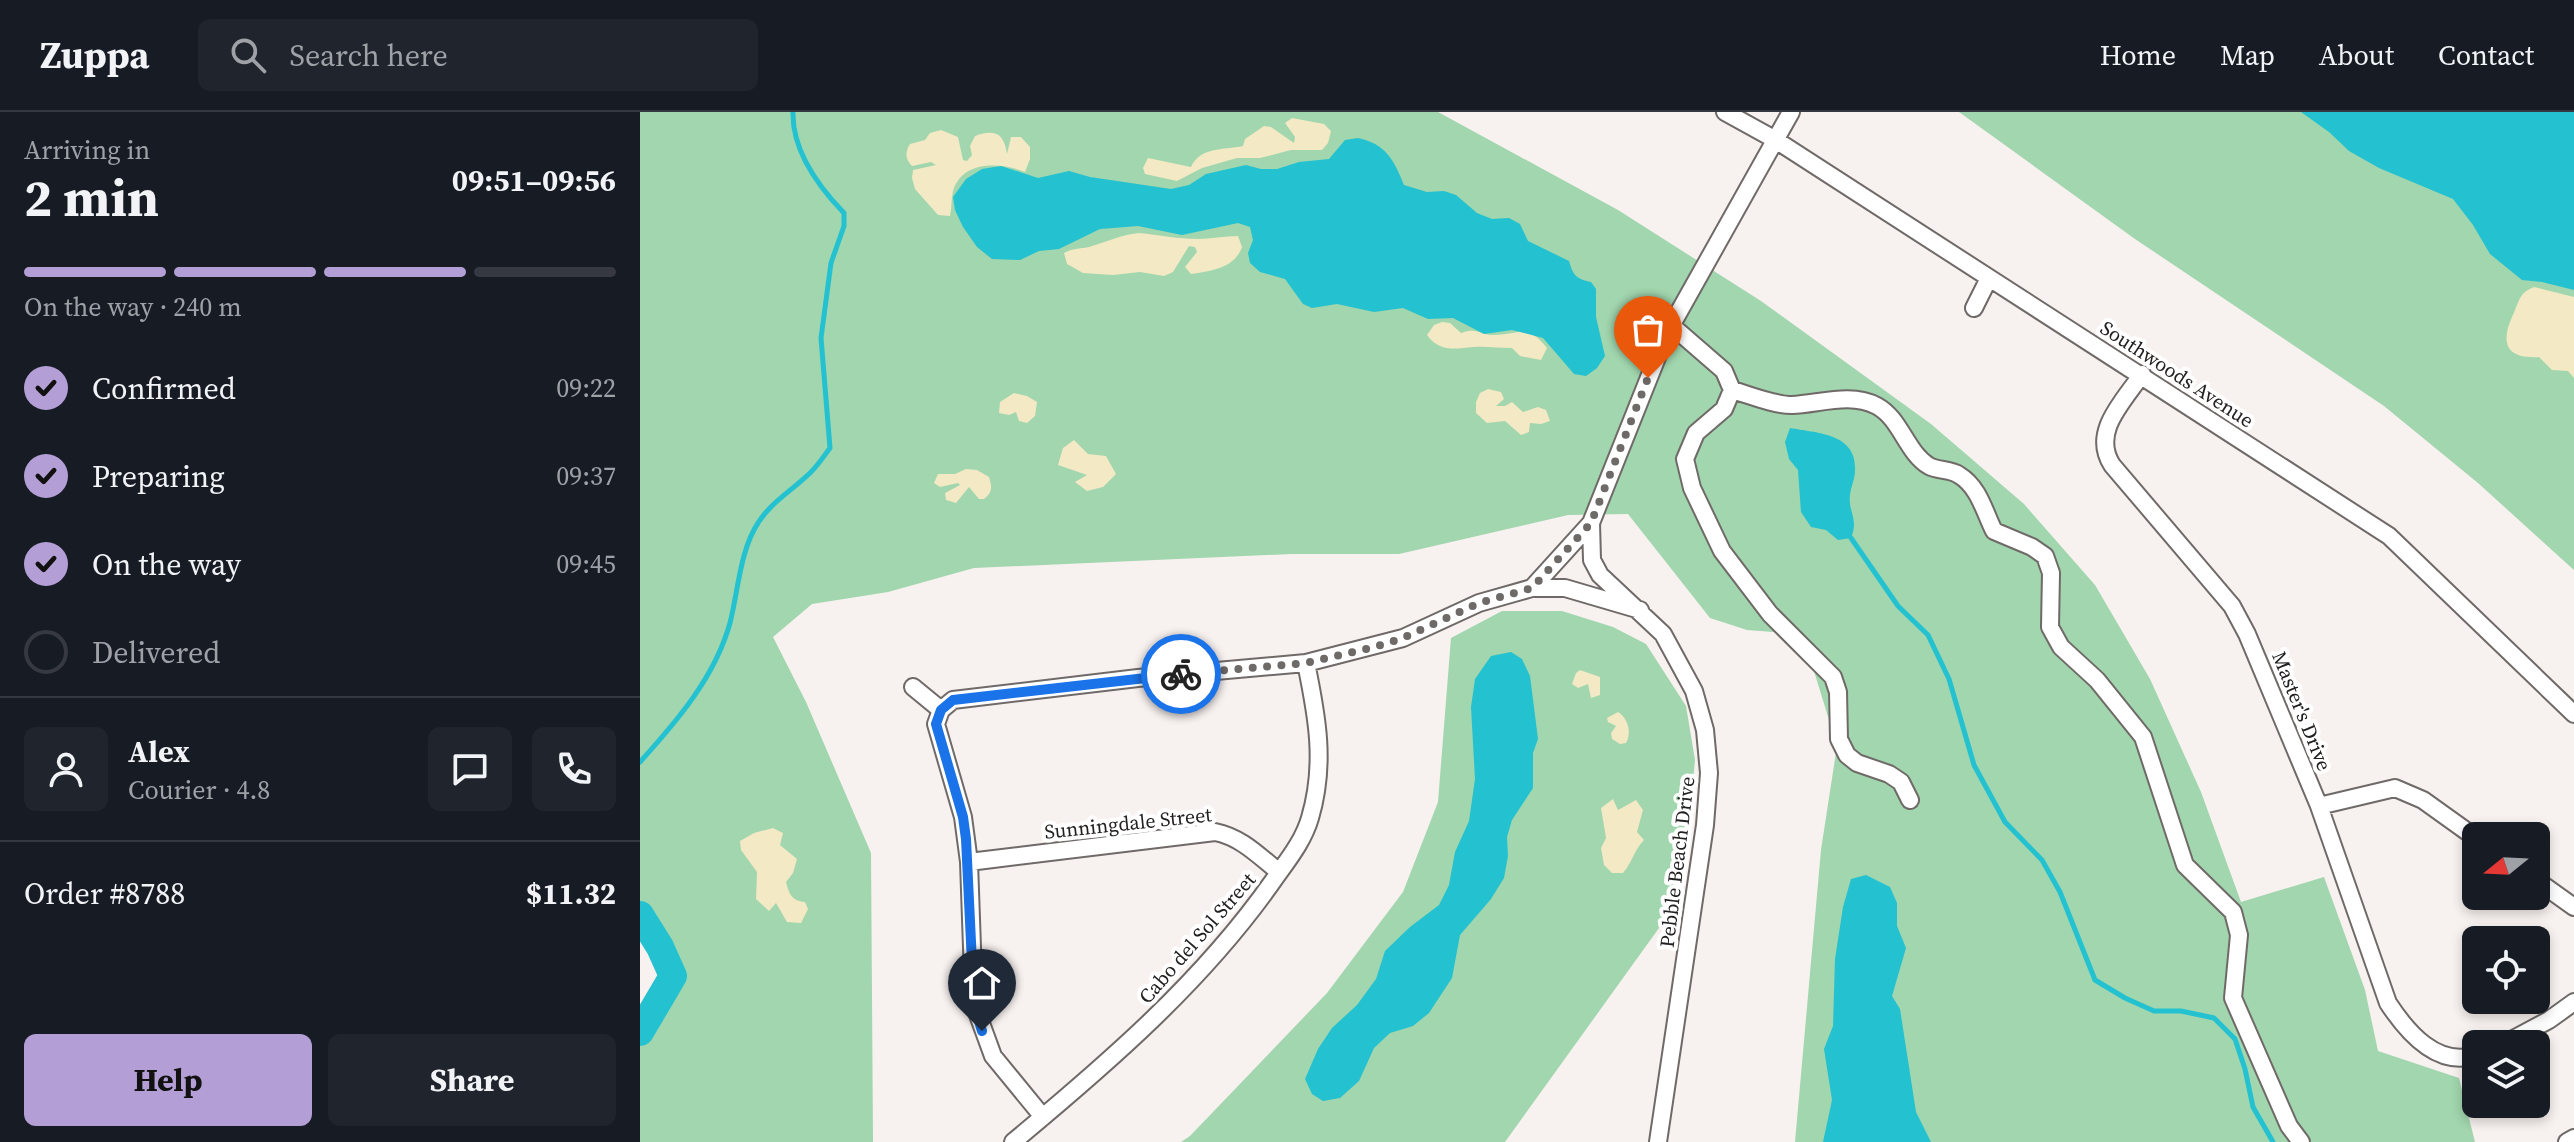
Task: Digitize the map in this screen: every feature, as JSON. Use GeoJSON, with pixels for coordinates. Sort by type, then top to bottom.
{"type":"FeatureCollection","features":[{"type":"Feature","properties":{"kind":"street","name":"Southwoods Avenue"},"geometry":{"type":"LineString","coordinates":[[1725,112],[1774,139],[2389,536],[2574,714]]}},
{"type":"Feature","properties":{"kind":"street","name":"Pebble Beach Drive"},"geometry":{"type":"LineString","coordinates":[[1658,1142],[1705,825],[1709,773],[1705,730],[1694,691],[1663,634],[1600,575],[1592,560],[1591,523],[1671,325],[1791,112]]}},
{"type":"Feature","properties":{"kind":"street"},"geometry":{"type":"LineString","coordinates":[[1974,308],[1989,278]]}},
{"type":"Feature","properties":{"kind":"street"},"geometry":{"type":"LineString","coordinates":[[1671,325],[1724,371],[1732,390],[1724,409],[1696,433],[1685,459],[1692,488],[1722,551],[1770,614],[1833,677],[1838,692],[1839,739],[1847,755],[1857,763],[1889,774],[1901,782],[1910,800]]}},
{"type":"Feature","properties":{"kind":"street","name":"Master's Drive"},"geometry":{"type":"LineString","coordinates":[[2142,374],[2109,424],[2104,452],[2232,606],[2265,675],[2319,806],[2388,1003],[2405,1028],[2429,1048],[2451,1058],[2462,1057]]}},
{"type":"Feature","properties":{"kind":"street"},"geometry":{"type":"LineString","coordinates":[[1732,390],[1788,405],[1847,399],[1876,405],[1895,421],[1913,450],[1930,466],[1957,473],[1970,484],[1978,494],[1994,531],[2045,556],[2051,573],[2050,627],[2061,647],[2097,680],[2143,737],[2185,865],[2233,912],[2239,935],[2233,998],[2289,1126],[2301,1142]]}},
{"type":"Feature","properties":{"kind":"street"},"geometry":{"type":"LineString","coordinates":[[1532,588],[1591,523]]}},
{"type":"Feature","properties":{"kind":"street"},"geometry":{"type":"LineString","coordinates":[[1043,1117],[993,1056],[974,1004],[969,862],[963,817],[936,724],[941,710],[953,700],[1138,678],[1306,663],[1403,638],[1479,603],[1532,588],[1565,588],[1640,610]]}},
{"type":"Feature","properties":{"kind":"street","name":"Cabo del Sol Street"},"geometry":{"type":"LineString","coordinates":[[1013,1142],[1150,1024],[1250,914],[1297,849],[1317,792],[1319,728],[1306,663]]}},
{"type":"Feature","properties":{"kind":"street"},"geometry":{"type":"LineString","coordinates":[[913,687],[941,710]]}},
{"type":"Feature","properties":{"kind":"street"},"geometry":{"type":"LineString","coordinates":[[2319,806],[2395,788],[2423,800],[2462,828]]}},
{"type":"Feature","properties":{"kind":"street","name":"Sunningdale Street"},"geometry":{"type":"LineString","coordinates":[[969,862],[1215,832],[1228,834],[1241,842],[1279,872]]}},
{"type":"Feature","properties":{"kind":"street"},"geometry":{"type":"LineString","coordinates":[[2550,890],[2574,907]]}},
{"type":"Feature","properties":{"kind":"street"},"geometry":{"type":"LineString","coordinates":[[2530,1030],[2574,1002]]}},
{"type":"Feature","properties":{"kind":"street"},"geometry":{"type":"LineString","coordinates":[[2567,1142],[2574,1138]]}},
{"type":"Feature","properties":{"kind":"green space"},"geometry":{"type":"Polygon","coordinates":[[[640,112],[1438,112],[1618,210],[1761,301],[1931,424],[2024,504],[2095,585],[2150,679],[2201,792],[2241,902],[2324,877],[2365,990],[2378,1051],[2459,1078],[2462,1118],[2469,1118],[2475,1142],[1795,1142],[1821,850],[1837,746],[1814,671],[1786,633],[1747,630],[1710,618],[1628,514],[1568,515],[1399,554],[1291,554],[974,568],[888,592],[812,604],[773,637],[806,702],[871,853],[873,1142],[640,1142],[640,1032],[673,976],[640,915],[640,112]]]}},
{"type":"Feature","properties":{"kind":"green space"},"geometry":{"type":"Polygon","coordinates":[[[1959,112],[2574,112],[2574,570],[2478,483],[2384,406],[2135,239],[1959,112]]]}},
{"type":"Feature","properties":{"kind":"green space"},"geometry":{"type":"Polygon","coordinates":[[[1502,611],[1562,611],[1613,627],[1646,644],[1686,706],[1695,760],[1687,841],[1659,928],[1505,1142],[1181,1142],[1327,993],[1403,892],[1438,802],[1451,638],[1502,611]]]}},
{"type":"Feature","properties":{"kind":"sand"},"geometry":{"type":"Polygon","coordinates":[[[1292,118],[1324,124],[1331,131],[1328,143],[1322,150],[1291,150],[1260,158],[1237,158],[1202,168],[1177,181],[1145,174],[1143,168],[1148,158],[1191,167],[1206,153],[1243,146],[1245,139],[1264,126],[1271,127],[1294,143],[1295,137],[1285,123],[1292,118]]]}},
{"type":"Feature","properties":{"kind":"sand"},"geometry":{"type":"Polygon","coordinates":[[[941,130],[958,137],[963,160],[967,161],[972,155],[970,146],[975,136],[997,134],[1004,141],[1007,154],[1011,137],[1021,137],[1030,147],[1025,172],[984,166],[965,173],[953,191],[950,216],[938,215],[915,189],[912,178],[913,170],[936,165],[931,162],[912,166],[907,153],[910,144],[925,140],[930,133],[941,130]]]}},
{"type":"Feature","properties":{"kind":"sand"},"geometry":{"type":"Polygon","coordinates":[[[1139,233],[1191,239],[1238,236],[1242,247],[1228,264],[1191,274],[1185,267],[1197,252],[1195,247],[1189,246],[1173,272],[1164,276],[1140,272],[1113,275],[1083,273],[1067,264],[1064,253],[1067,251],[1139,233]]]}},
{"type":"Feature","properties":{"kind":"sand"},"geometry":{"type":"Polygon","coordinates":[[[2534,287],[2574,297],[2574,378],[2568,371],[2552,370],[2539,357],[2520,355],[2509,348],[2507,335],[2512,317],[2522,295],[2534,287]]]}},
{"type":"Feature","properties":{"kind":"sand"},"geometry":{"type":"Polygon","coordinates":[[[1450,323],[1461,333],[1528,333],[1547,348],[1541,360],[1520,356],[1512,348],[1442,347],[1427,335],[1434,325],[1450,323]]]}},
{"type":"Feature","properties":{"kind":"sand"},"geometry":{"type":"Polygon","coordinates":[[[1488,389],[1501,392],[1504,399],[1496,406],[1512,402],[1523,412],[1538,407],[1546,410],[1550,421],[1530,423],[1529,432],[1521,435],[1505,421],[1487,423],[1476,413],[1476,402],[1480,393],[1488,389]]]}},
{"type":"Feature","properties":{"kind":"sand"},"geometry":{"type":"Polygon","coordinates":[[[1014,393],[1037,402],[1035,416],[1027,423],[1019,421],[1016,412],[1009,415],[999,413],[1000,402],[1014,393]]]}},
{"type":"Feature","properties":{"kind":"sand"},"geometry":{"type":"Polygon","coordinates":[[[1074,440],[1088,454],[1106,456],[1116,474],[1103,487],[1087,491],[1075,482],[1087,475],[1058,465],[1063,448],[1074,440]]]}},
{"type":"Feature","properties":{"kind":"sand"},"geometry":{"type":"Polygon","coordinates":[[[966,469],[977,470],[989,477],[989,494],[979,499],[969,487],[956,503],[946,500],[945,493],[960,485],[940,487],[934,483],[938,474],[955,474],[966,469]]]}},
{"type":"Feature","properties":{"kind":"sand"},"geometry":{"type":"Polygon","coordinates":[[[1580,670],[1600,677],[1600,695],[1591,698],[1588,684],[1578,688],[1572,684],[1580,670]]]}},
{"type":"Feature","properties":{"kind":"sand"},"geometry":{"type":"Polygon","coordinates":[[[1618,712],[1627,722],[1629,730],[1626,743],[1620,744],[1612,739],[1611,733],[1616,726],[1607,718],[1618,712]]]}},
{"type":"Feature","properties":{"kind":"sand"},"geometry":{"type":"Polygon","coordinates":[[[1613,799],[1618,810],[1636,800],[1643,810],[1637,832],[1644,840],[1623,873],[1612,873],[1604,865],[1601,848],[1606,838],[1601,808],[1613,799]]]}},
{"type":"Feature","properties":{"kind":"sand"},"geometry":{"type":"Polygon","coordinates":[[[773,828],[783,833],[780,845],[797,859],[793,873],[786,882],[792,896],[805,902],[808,909],[801,923],[787,922],[776,903],[769,911],[756,899],[757,872],[741,850],[740,841],[773,828]]]}},
{"type":"Feature","properties":{"kind":"water"},"geometry":{"type":"Polygon","coordinates":[[[2301,112],[2574,112],[2574,290],[2522,280],[2490,254],[2453,199],[2379,168],[2349,151],[2301,112]]]}},
{"type":"Feature","properties":{"kind":"water"},"geometry":{"type":"Polygon","coordinates":[[[1358,138],[1376,144],[1388,154],[1404,185],[1427,192],[1444,191],[1456,195],[1477,213],[1492,219],[1509,218],[1520,224],[1528,241],[1569,261],[1576,276],[1591,282],[1596,289],[1596,317],[1605,356],[1597,368],[1586,376],[1574,374],[1543,338],[1512,330],[1484,334],[1453,318],[1428,319],[1403,308],[1374,312],[1337,304],[1312,308],[1303,304],[1285,279],[1260,272],[1250,263],[1248,253],[1253,240],[1250,227],[1238,223],[1182,235],[1138,226],[1100,229],[1059,249],[1039,251],[1020,260],[992,259],[977,247],[955,210],[953,197],[966,179],[982,169],[1001,166],[1038,178],[1069,171],[1171,189],[1189,185],[1206,174],[1246,165],[1277,169],[1299,162],[1329,159],[1345,140],[1358,138]]]}},
{"type":"Feature","properties":{"kind":"water"},"geometry":{"type":"Polygon","coordinates":[[[1790,428],[1833,437],[1849,449],[1854,458],[1850,495],[1854,520],[1851,538],[1838,540],[1826,530],[1811,527],[1801,512],[1798,470],[1789,459],[1785,442],[1790,428]]]}},
{"type":"Feature","properties":{"kind":"water"},"geometry":{"type":"Polygon","coordinates":[[[1511,652],[1522,659],[1530,676],[1538,739],[1533,753],[1533,788],[1512,820],[1507,837],[1504,878],[1491,899],[1460,935],[1452,978],[1429,1013],[1413,1026],[1390,1033],[1374,1048],[1359,1081],[1340,1098],[1323,1101],[1312,1094],[1305,1079],[1318,1049],[1332,1028],[1357,1005],[1376,979],[1385,951],[1439,905],[1449,885],[1455,852],[1469,821],[1475,779],[1471,707],[1475,679],[1491,656],[1511,652]]]}},
{"type":"Feature","properties":{"kind":"water"},"geometry":{"type":"Polygon","coordinates":[[[1866,875],[1890,887],[1897,903],[1897,926],[1906,948],[1892,996],[1900,1009],[1916,1112],[1931,1142],[1823,1142],[1832,1100],[1824,1049],[1833,1026],[1835,959],[1843,907],[1851,879],[1866,875]]]}},
{"type":"Feature","properties":{"kind":"waterway"},"geometry":{"type":"LineString","coordinates":[[640,762],[681,714],[715,662],[730,623],[747,546],[758,523],[776,502],[811,472],[830,448],[821,338],[831,263],[844,226],[844,213],[825,192],[802,154],[793,112]]}},
{"type":"Feature","properties":{"kind":"waterway"},"geometry":{"type":"LineString","coordinates":[[1851,538],[1898,606],[1928,635],[1949,679],[1974,765],[2005,822],[2042,860],[2060,892],[2095,980],[2154,1011],[2181,1011],[2214,1018],[2235,1039],[2253,1107],[2273,1142]]}},
{"type":"Feature","properties":{"kind":"waterway"},"geometry":{"type":"LineString","coordinates":[[640,915],[673,976],[640,1032]]}},
{"type":"Feature","properties":{"kind":"way so far"},"geometry":{"type":"LineString","coordinates":[[1181,674],[1306,663],[1371,648],[1403,638],[1479,603],[1532,588],[1591,523],[1648,378]]}},
{"type":"Feature","properties":{"kind":"route"},"geometry":{"type":"LineString","coordinates":[[982,1031],[974,1004],[969,862],[963,817],[936,724],[941,710],[953,700],[1181,674]]}}]}
